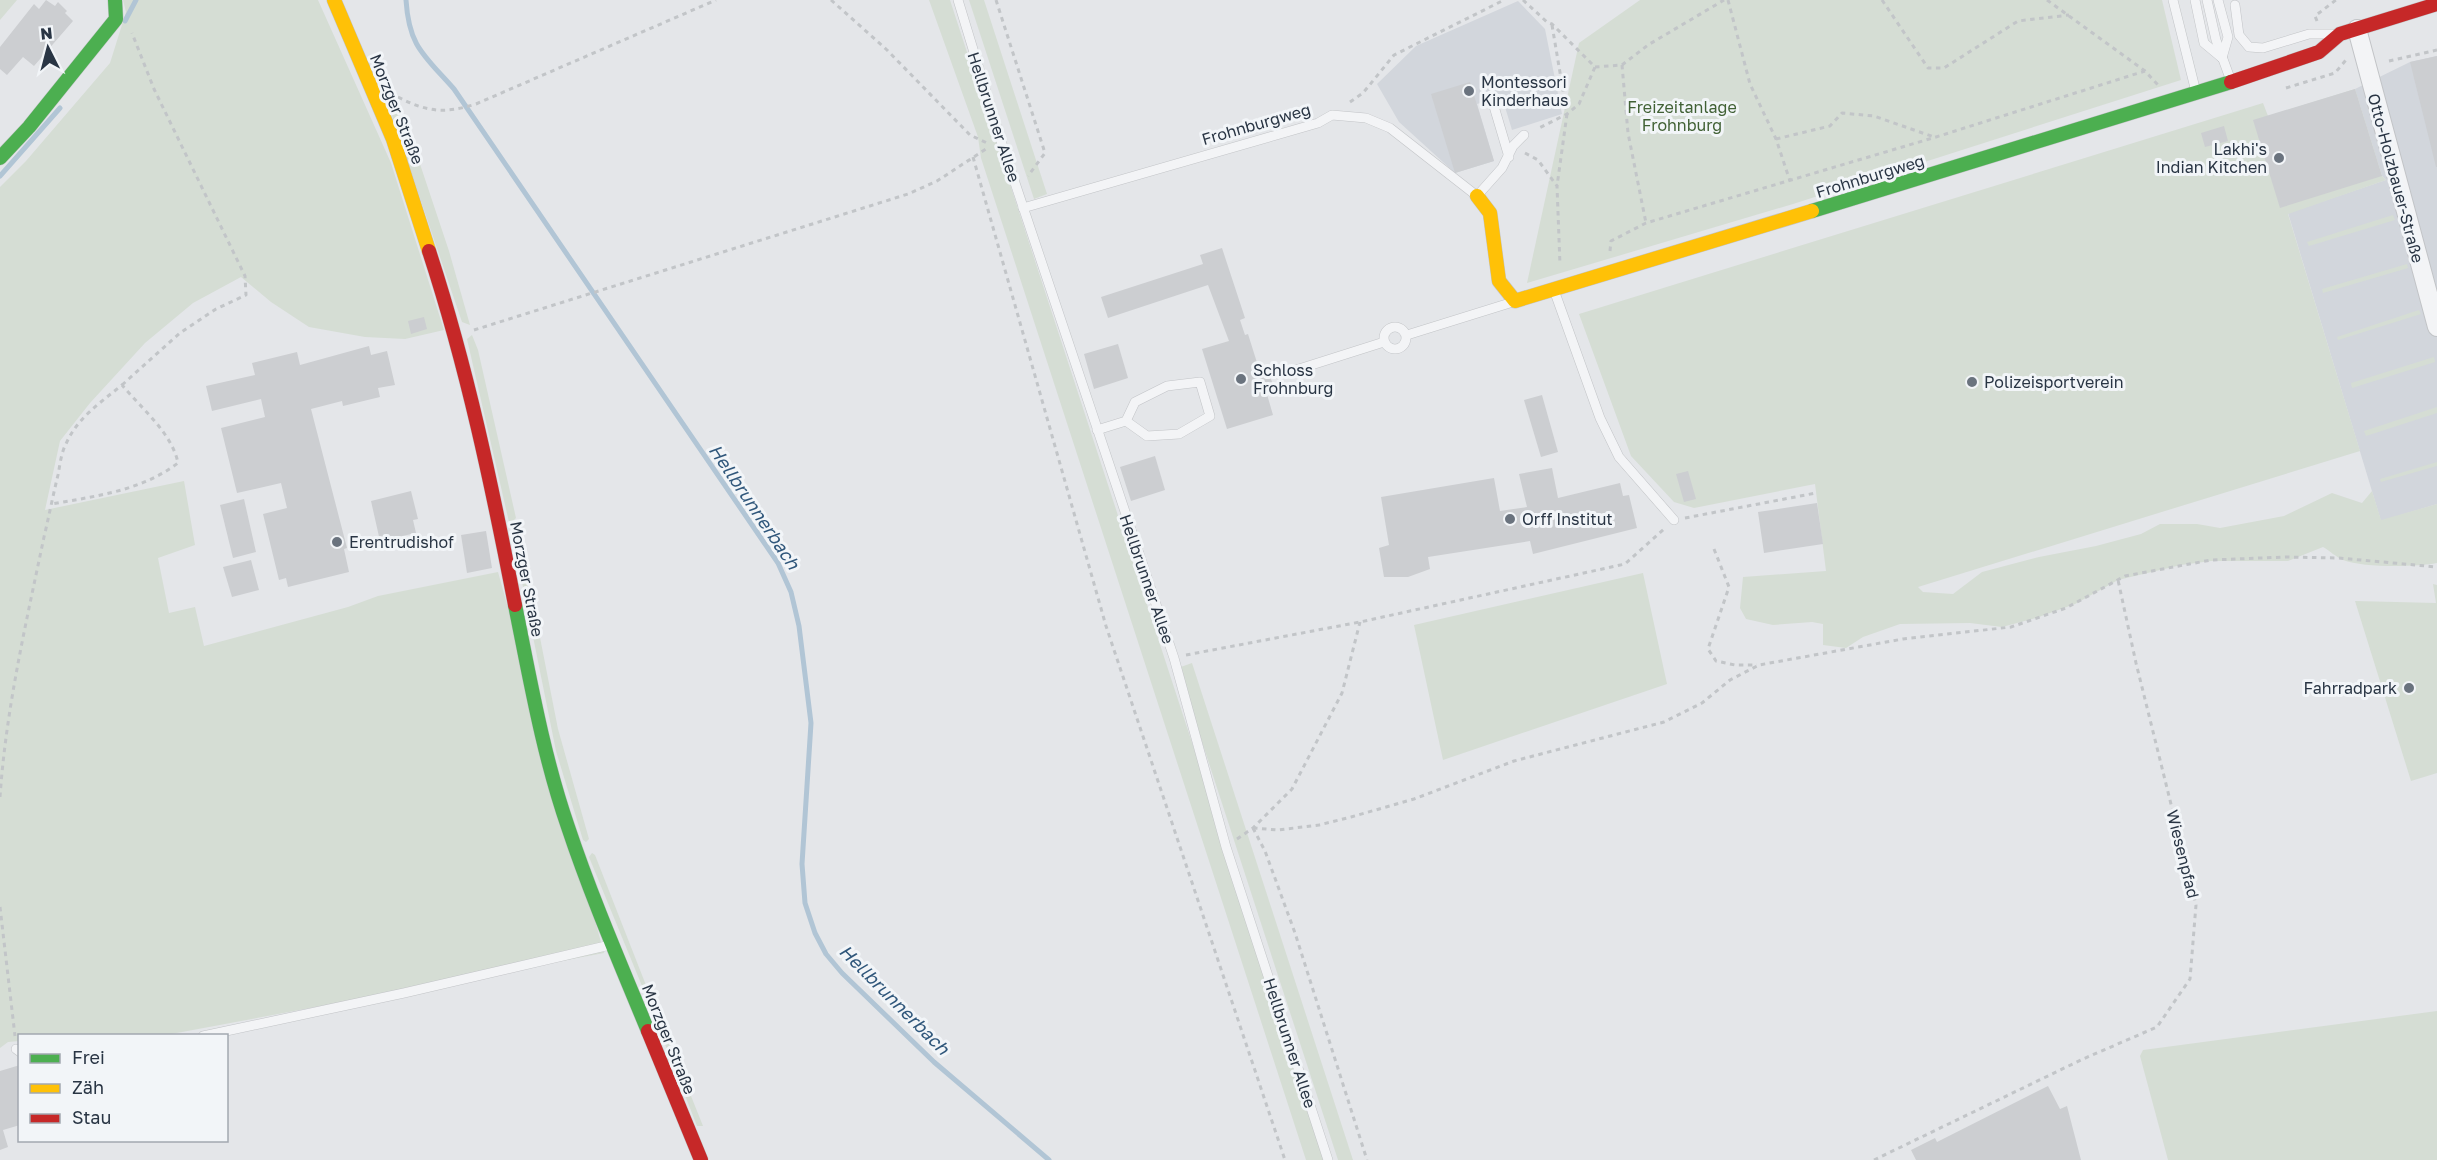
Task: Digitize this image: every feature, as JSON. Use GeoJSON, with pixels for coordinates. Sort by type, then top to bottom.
{"type":"FeatureCollection","features":[{"type":"Feature","properties":{"kind":"street"},"geometry":{"type":"LineString","coordinates":[[0,158],[121,22],[115,0]]}},
{"type":"Feature","properties":{"kind":"street","name":"Morzger Straße"},"geometry":{"type":"LineString","coordinates":[[334,0],[396,149],[441,280],[490,476],[543,738],[567,825],[701,1160]]}},
{"type":"Feature","properties":{"kind":"street","name":"Frohnburgweg"},"geometry":{"type":"LineString","coordinates":[[1477,196],[1490,213],[1499,281],[1515,301],[2197,94],[2319,52],[2349,32],[2437,4]]}},
{"type":"Feature","properties":{"kind":"street","name":"Otto-Holzbauer-Straße"},"geometry":{"type":"LineString","coordinates":[[2349,32],[2437,327]]}},
{"type":"Feature","properties":{"kind":"lane","name":"Hellbrunner Allee"},"geometry":{"type":"LineString","coordinates":[[958,0],[1017,190],[1174,658],[1226,847],[1328,1160]]}},
{"type":"Feature","properties":{"kind":"lane"},"geometry":{"type":"LineString","coordinates":[[2173,0],[2197,94]]}},
{"type":"Feature","properties":{"kind":"lane"},"geometry":{"type":"LineString","coordinates":[[2195,0],[2204,43],[2223,58]]}},
{"type":"Feature","properties":{"kind":"lane"},"geometry":{"type":"LineString","coordinates":[[2207,0],[2231,82]]}},
{"type":"Feature","properties":{"kind":"lane"},"geometry":{"type":"LineString","coordinates":[[2218,0],[2228,37],[2223,58]]}},
{"type":"Feature","properties":{"kind":"lane"},"geometry":{"type":"LineString","coordinates":[[2235,4],[2239,35],[2249,47],[2263,48],[2309,34],[2349,32]]}},
{"type":"Feature","properties":{"kind":"lane"},"geometry":{"type":"LineString","coordinates":[[1493,103],[1509,157]]}},
{"type":"Feature","properties":{"kind":"lane","name":"Frohnburgweg"},"geometry":{"type":"LineString","coordinates":[[1023,208],[1318,123],[1332,116],[1366,118],[1390,128],[1477,196]]}},
{"type":"Feature","properties":{"kind":"lane"},"geometry":{"type":"LineString","coordinates":[[1477,196],[1502,168],[1513,146],[1524,135]]}},
{"type":"Feature","properties":{"kind":"lane"},"geometry":{"type":"LineString","coordinates":[[1559,289],[1600,418],[1619,457],[1674,520]]}},
{"type":"Feature","properties":{"kind":"lane"},"geometry":{"type":"LineString","coordinates":[[1407,335],[1515,301]]}},
{"type":"Feature","properties":{"kind":"lane"},"geometry":{"type":"LineString","coordinates":[[1392,327],[1401,327],[1407,335],[1406,344],[1399,350],[1390,349],[1384,342],[1385,333],[1392,327]]}},
{"type":"Feature","properties":{"kind":"lane"},"geometry":{"type":"LineString","coordinates":[[1280,375],[1384,342]]}},
{"type":"Feature","properties":{"kind":"lane"},"geometry":{"type":"LineString","coordinates":[[1096,430],[1126,421],[1135,402],[1167,386],[1200,382],[1210,416],[1179,434],[1147,436],[1126,421]]}},
{"type":"Feature","properties":{"kind":"lane"},"geometry":{"type":"LineString","coordinates":[[208,1034],[427,988],[613,944]]}},
{"type":"Feature","properties":{"kind":"path"},"geometry":{"type":"LineString","coordinates":[[396,96],[424,109],[437,111],[461,109],[716,0]]}},
{"type":"Feature","properties":{"kind":"path"},"geometry":{"type":"LineString","coordinates":[[831,0],[887,50],[970,135],[986,143],[1001,141]]}},
{"type":"Feature","properties":{"kind":"path"},"geometry":{"type":"LineString","coordinates":[[996,0],[1045,153],[1017,190]]}},
{"type":"Feature","properties":{"kind":"path"},"geometry":{"type":"LineString","coordinates":[[1332,116],[1363,93],[1394,55],[1504,0]]}},
{"type":"Feature","properties":{"kind":"path"},"geometry":{"type":"LineString","coordinates":[[1523,0],[1546,22],[1552,24],[1595,68]]}},
{"type":"Feature","properties":{"kind":"path"},"geometry":{"type":"LineString","coordinates":[[1595,68],[1622,65],[1648,45],[1726,0],[1750,84],[1776,139],[1790,181]]}},
{"type":"Feature","properties":{"kind":"path"},"geometry":{"type":"LineString","coordinates":[[1882,0],[1928,68],[1944,68],[2018,21],[2069,15]]}},
{"type":"Feature","properties":{"kind":"path"},"geometry":{"type":"LineString","coordinates":[[2047,0],[2145,71],[2161,88],[2162,105]]}},
{"type":"Feature","properties":{"kind":"path"},"geometry":{"type":"LineString","coordinates":[[0,797],[11,700],[65,445],[76,426],[91,410],[122,386],[180,333],[216,309],[246,296],[245,276],[154,89],[134,38],[121,22]]}},
{"type":"Feature","properties":{"kind":"path"},"geometry":{"type":"LineString","coordinates":[[1552,24],[1567,114],[1557,186],[1561,276],[1559,289]]}},
{"type":"Feature","properties":{"kind":"path"},"geometry":{"type":"LineString","coordinates":[[2389,61],[2437,50]]}},
{"type":"Feature","properties":{"kind":"path"},"geometry":{"type":"LineString","coordinates":[[2335,73],[2347,60]]}},
{"type":"Feature","properties":{"kind":"path"},"geometry":{"type":"LineString","coordinates":[[1622,65],[1628,133],[1646,223]]}},
{"type":"Feature","properties":{"kind":"path"},"geometry":{"type":"LineString","coordinates":[[1524,135],[1567,114],[1579,104],[1595,68]]}},
{"type":"Feature","properties":{"kind":"path"},"geometry":{"type":"LineString","coordinates":[[1607,273],[1611,241],[1646,223],[1936,137],[2145,71]]}},
{"type":"Feature","properties":{"kind":"path"},"geometry":{"type":"LineString","coordinates":[[1776,139],[1830,126],[1842,113],[1874,116],[1936,137]]}},
{"type":"Feature","properties":{"kind":"path"},"geometry":{"type":"LineString","coordinates":[[456,337],[908,194],[937,181],[1001,141]]}},
{"type":"Feature","properties":{"kind":"path"},"geometry":{"type":"LineString","coordinates":[[1513,146],[1538,160],[1557,186]]}},
{"type":"Feature","properties":{"kind":"path"},"geometry":{"type":"LineString","coordinates":[[973,157],[1106,626],[1285,1160]]}},
{"type":"Feature","properties":{"kind":"path"},"geometry":{"type":"LineString","coordinates":[[52,504],[121,492],[164,473],[178,463],[166,436],[122,386]]}},
{"type":"Feature","properties":{"kind":"path"},"geometry":{"type":"LineString","coordinates":[[1174,658],[1360,622],[1625,564],[1674,520],[1816,493]]}},
{"type":"Feature","properties":{"kind":"path"},"geometry":{"type":"LineString","coordinates":[[1714,549],[1729,587],[1708,649],[1716,661],[1735,665],[1759,665],[1903,639],[2011,627],[2066,608],[2125,576],[2211,560],[2286,557],[2339,558],[2437,567]]}},
{"type":"Feature","properties":{"kind":"path","name":"Wiesenpfad"},"geometry":{"type":"LineString","coordinates":[[1874,1160],[2083,1059],[2157,1027],[2190,979],[2196,905],[2136,663],[2118,580]]}},
{"type":"Feature","properties":{"kind":"path"},"geometry":{"type":"LineString","coordinates":[[1226,847],[1253,828],[1292,789],[1342,693],[1360,622]]}},
{"type":"Feature","properties":{"kind":"path"},"geometry":{"type":"LineString","coordinates":[[1253,828],[1278,830],[1319,825],[1351,817],[1414,799],[1514,761],[1664,722],[1702,704],[1730,680],[1759,665]]}},
{"type":"Feature","properties":{"kind":"path"},"geometry":{"type":"LineString","coordinates":[[1253,828],[1265,851],[1295,933],[1367,1160]]}},
{"type":"Feature","properties":{"kind":"path"},"geometry":{"type":"LineString","coordinates":[[0,907],[18,1051]]}},
{"type":"Feature","properties":{"kind":"shaded area","name":"Montessori Kinderhaus"},"geometry":{"type":"Polygon","coordinates":[[[1518,1],[1545,29],[1562,114],[1512,130],[1502,97],[1477,104],[1494,161],[1455,173],[1399,122],[1377,84],[1416,46],[1518,1]]]}},
{"type":"Feature","properties":{"kind":"shaded area"},"geometry":{"type":"Polygon","coordinates":[[[2437,56],[2437,504],[2381,521],[2288,213],[2386,180],[2382,176],[2355,89],[2410,62],[2437,56]]]}},
{"type":"Feature","properties":{"kind":"green space"},"geometry":{"type":"Polygon","coordinates":[[[0,0],[17,0],[0,20],[0,0]]]}},
{"type":"Feature","properties":{"kind":"green space"},"geometry":{"type":"Polygon","coordinates":[[[123,0],[318,0],[391,163],[444,330],[405,339],[365,337],[309,327],[271,302],[241,277],[193,303],[145,343],[90,403],[60,441],[45,510],[184,481],[195,545],[158,558],[169,613],[195,607],[204,646],[348,607],[378,596],[498,572],[604,953],[171,1034],[18,1034],[18,1041],[8,1042],[0,1048],[0,187],[26,161],[110,63],[126,12],[123,0]]]}},
{"type":"Feature","properties":{"kind":"green space"},"geometry":{"type":"Polygon","coordinates":[[[929,0],[950,0],[1328,1160],[1306,1160],[981,158],[978,137],[929,0]]]}},
{"type":"Feature","properties":{"kind":"green space"},"geometry":{"type":"Polygon","coordinates":[[[969,0],[984,0],[1047,194],[1034,199],[969,0]]]}},
{"type":"Feature","properties":{"kind":"green space","name":"Freizeitanlage Frohnburg"},"geometry":{"type":"Polygon","coordinates":[[[1640,0],[2162,0],[2181,80],[1793,204],[1527,283],[1579,43],[1640,0]]]}},
{"type":"Feature","properties":{"kind":"green space"},"geometry":{"type":"Polygon","coordinates":[[[381,83],[392,94],[421,167],[449,251],[470,325],[462,322],[381,83]]]}},
{"type":"Feature","properties":{"kind":"green space","name":"Polizeisportverein"},"geometry":{"type":"Polygon","coordinates":[[[2355,89],[2382,176],[2386,180],[2288,214],[2360,451],[1918,587],[1923,592],[1953,594],[1982,572],[2141,534],[2160,524],[2197,524],[2220,528],[2284,516],[2332,493],[2362,503],[2372,491],[2381,520],[2437,504],[2437,563],[2376,566],[2352,563],[2323,547],[2288,561],[2211,561],[2181,565],[2118,580],[2075,604],[2002,627],[1970,623],[1900,624],[1863,637],[1846,648],[1823,645],[1823,624],[1812,622],[1773,625],[1746,619],[1740,608],[1743,577],[1826,571],[1815,484],[1694,508],[1674,502],[1631,456],[1579,314],[2263,103],[2268,116],[2355,89]]]}},
{"type":"Feature","properties":{"kind":"green space"},"geometry":{"type":"Polygon","coordinates":[[[2393,215],[2395,220],[2309,246],[2307,242],[2393,215]]]}},
{"type":"Feature","properties":{"kind":"green space"},"geometry":{"type":"Polygon","coordinates":[[[2407,264],[2408,268],[2323,293],[2322,289],[2407,264]]]}},
{"type":"Feature","properties":{"kind":"green space"},"geometry":{"type":"Polygon","coordinates":[[[2419,310],[2421,314],[2338,340],[2337,337],[2419,310]]]}},
{"type":"Feature","properties":{"kind":"green space"},"geometry":{"type":"Polygon","coordinates":[[[472,335],[478,350],[516,518],[512,522],[509,522],[467,339],[472,335]]]}},
{"type":"Feature","properties":{"kind":"green space"},"geometry":{"type":"Polygon","coordinates":[[[2434,357],[2435,362],[2352,388],[2351,383],[2434,357]]]}},
{"type":"Feature","properties":{"kind":"green space"},"geometry":{"type":"Polygon","coordinates":[[[2437,407],[2437,413],[2366,436],[2364,431],[2437,407]]]}},
{"type":"Feature","properties":{"kind":"green space"},"geometry":{"type":"Polygon","coordinates":[[[2437,462],[2437,466],[2381,482],[2380,479],[2437,462]]]}},
{"type":"Feature","properties":{"kind":"green space"},"geometry":{"type":"Polygon","coordinates":[[[520,536],[558,729],[589,839],[586,842],[583,840],[556,751],[513,537],[520,536]]]}},
{"type":"Feature","properties":{"kind":"green space"},"geometry":{"type":"Polygon","coordinates":[[[1643,573],[1667,684],[1443,760],[1414,625],[1643,573]]]}},
{"type":"Feature","properties":{"kind":"green space","name":"Fahrradpark"},"geometry":{"type":"Polygon","coordinates":[[[2433,584],[2437,585],[2437,773],[2411,781],[2355,601],[2436,603],[2433,584]]]}},
{"type":"Feature","properties":{"kind":"green space"},"geometry":{"type":"Polygon","coordinates":[[[1192,663],[1353,1160],[1338,1160],[1178,668],[1192,663]]]}},
{"type":"Feature","properties":{"kind":"green space"},"geometry":{"type":"Polygon","coordinates":[[[592,853],[595,855],[651,998],[649,1003],[589,857],[592,853]]]}},
{"type":"Feature","properties":{"kind":"green space"},"geometry":{"type":"Polygon","coordinates":[[[2437,1011],[2437,1160],[2168,1160],[2140,1056],[2143,1050],[2437,1011]]]}},
{"type":"Feature","properties":{"kind":"green space"},"geometry":{"type":"Polygon","coordinates":[[[654,1016],[659,1016],[703,1126],[697,1126],[654,1016]]]}},
{"type":"Feature","properties":{"kind":"building"},"geometry":{"type":"Polygon","coordinates":[[[46,0],[55,6],[58,2],[73,21],[34,66],[23,57],[7,75],[0,69],[0,47],[34,4],[39,9],[46,0]]]}},
{"type":"Feature","properties":{"kind":"building"},"geometry":{"type":"Polygon","coordinates":[[[2437,56],[2437,167],[2436,167],[2410,62],[2437,56]]]}},
{"type":"Feature","properties":{"kind":"building"},"geometry":{"type":"Polygon","coordinates":[[[1470,82],[1494,161],[1455,173],[1431,94],[1470,82]]]}},
{"type":"Feature","properties":{"kind":"building"},"geometry":{"type":"Polygon","coordinates":[[[2355,89],[2382,176],[2280,208],[2253,120],[2355,89]]]}},
{"type":"Feature","properties":{"kind":"building"},"geometry":{"type":"Polygon","coordinates":[[[2224,126],[2228,141],[2205,147],[2201,133],[2224,126]]]}},
{"type":"Feature","properties":{"kind":"building"},"geometry":{"type":"Polygon","coordinates":[[[1222,248],[1245,318],[1240,320],[1245,335],[1248,334],[1259,369],[1267,367],[1274,388],[1266,391],[1273,415],[1227,429],[1202,349],[1229,341],[1208,285],[1108,318],[1101,297],[1203,264],[1200,255],[1222,248]]]}},
{"type":"Feature","properties":{"kind":"building"},"geometry":{"type":"Polygon","coordinates":[[[424,317],[427,329],[411,334],[408,321],[424,317]]]}},
{"type":"Feature","properties":{"kind":"building"},"geometry":{"type":"Polygon","coordinates":[[[1118,344],[1128,378],[1094,389],[1084,354],[1118,344]]]}},
{"type":"Feature","properties":{"kind":"building"},"geometry":{"type":"Polygon","coordinates":[[[369,346],[371,355],[387,351],[395,385],[378,388],[380,397],[343,406],[342,401],[311,409],[347,548],[344,549],[349,572],[288,587],[286,578],[279,580],[263,514],[287,508],[281,483],[237,493],[221,428],[265,417],[261,399],[212,411],[206,386],[255,375],[252,363],[297,352],[300,365],[369,346]]]}},
{"type":"Feature","properties":{"kind":"building"},"geometry":{"type":"Polygon","coordinates":[[[1542,395],[1558,452],[1541,457],[1524,400],[1542,395]]]}},
{"type":"Feature","properties":{"kind":"building"},"geometry":{"type":"Polygon","coordinates":[[[1155,456],[1165,490],[1131,501],[1120,467],[1155,456]]]}},
{"type":"Feature","properties":{"kind":"building","name":"Orff Institut"},"geometry":{"type":"Polygon","coordinates":[[[1552,468],[1558,498],[1620,483],[1623,496],[1629,495],[1637,528],[1533,554],[1530,541],[1428,557],[1430,569],[1408,577],[1384,577],[1379,548],[1389,545],[1381,497],[1494,478],[1500,511],[1527,507],[1519,474],[1552,468]]]}},
{"type":"Feature","properties":{"kind":"building"},"geometry":{"type":"Polygon","coordinates":[[[1688,471],[1696,499],[1684,502],[1676,474],[1688,471]]]}},
{"type":"Feature","properties":{"kind":"building"},"geometry":{"type":"Polygon","coordinates":[[[411,491],[418,519],[413,520],[416,533],[380,541],[371,501],[411,491]]]}},
{"type":"Feature","properties":{"kind":"building"},"geometry":{"type":"Polygon","coordinates":[[[244,499],[256,552],[233,558],[220,505],[244,499]]]}},
{"type":"Feature","properties":{"kind":"building"},"geometry":{"type":"Polygon","coordinates":[[[1817,503],[1823,544],[1764,553],[1758,512],[1817,503]]]}},
{"type":"Feature","properties":{"kind":"building"},"geometry":{"type":"Polygon","coordinates":[[[486,531],[492,568],[467,573],[461,535],[486,531]]]}},
{"type":"Feature","properties":{"kind":"building"},"geometry":{"type":"Polygon","coordinates":[[[251,560],[259,590],[232,597],[223,567],[251,560]]]}},
{"type":"Feature","properties":{"kind":"building"},"geometry":{"type":"Polygon","coordinates":[[[18,1066],[18,1126],[3,1130],[8,1147],[0,1150],[0,1071],[18,1066]]]}},
{"type":"Feature","properties":{"kind":"building"},"geometry":{"type":"Polygon","coordinates":[[[2048,1086],[2060,1109],[2067,1106],[2081,1160],[1916,1160],[1911,1150],[1935,1138],[1937,1142],[2048,1086]]]}},
{"type":"Feature","properties":{"kind":"waterway"},"geometry":{"type":"LineString","coordinates":[[125,21],[136,0]]}},
{"type":"Feature","properties":{"kind":"waterway","name":"Hellbrunnerbach"},"geometry":{"type":"LineString","coordinates":[[406,0],[411,29],[420,49],[454,89],[778,563],[791,592],[799,626],[811,723],[802,864],[805,903],[815,933],[826,954],[842,973],[934,1062],[1049,1160]]}},
{"type":"Feature","properties":{"kind":"waterway"},"geometry":{"type":"LineString","coordinates":[[0,176],[60,108]]}},
{"type":"Feature","properties":{"kind":"traffic: fast"},"geometry":{"type":"LineString","coordinates":[[0,158],[29,127],[116,19],[115,0]]}},
{"type":"Feature","properties":{"kind":"traffic: fast"},"geometry":{"type":"LineString","coordinates":[[1812,211],[2231,82]]}},
{"type":"Feature","properties":{"kind":"traffic: fast"},"geometry":{"type":"LineString","coordinates":[[515,605],[538,717],[559,800],[596,904],[648,1031]]}},
{"type":"Feature","properties":{"kind":"traffic: slow"},"geometry":{"type":"LineString","coordinates":[[334,0],[393,139],[429,251]]}},
{"type":"Feature","properties":{"kind":"traffic: slow"},"geometry":{"type":"LineString","coordinates":[[1477,196],[1490,213],[1499,281],[1515,301],[1812,211]]}},
{"type":"Feature","properties":{"kind":"traffic: jam"},"geometry":{"type":"LineString","coordinates":[[2231,82],[2319,52],[2340,34],[2437,4]]}},
{"type":"Feature","properties":{"kind":"traffic: jam"},"geometry":{"type":"LineString","coordinates":[[429,251],[478,427],[515,605]]}},
{"type":"Feature","properties":{"kind":"traffic: jam"},"geometry":{"type":"LineString","coordinates":[[648,1031],[701,1160]]}},
{"type":"Feature","properties":{"kind":"place","name":"Montessori Kinderhaus"},"geometry":{"type":"Point","coordinates":[1469,91]}},
{"type":"Feature","properties":{"kind":"place","name":"Lakhi's Indian Kitchen"},"geometry":{"type":"Point","coordinates":[2279,158]}},
{"type":"Feature","properties":{"kind":"place","name":"Schloss Frohnburg"},"geometry":{"type":"Point","coordinates":[1241,379]}},
{"type":"Feature","properties":{"kind":"place","name":"Polizeisportverein"},"geometry":{"type":"Point","coordinates":[1972,382]}},
{"type":"Feature","properties":{"kind":"place","name":"Orff Institut"},"geometry":{"type":"Point","coordinates":[1510,519]}},
{"type":"Feature","properties":{"kind":"place","name":"Erentrudishof"},"geometry":{"type":"Point","coordinates":[337,542]}},
{"type":"Feature","properties":{"kind":"place","name":"Fahrradpark"},"geometry":{"type":"Point","coordinates":[2409,688]}}]}
